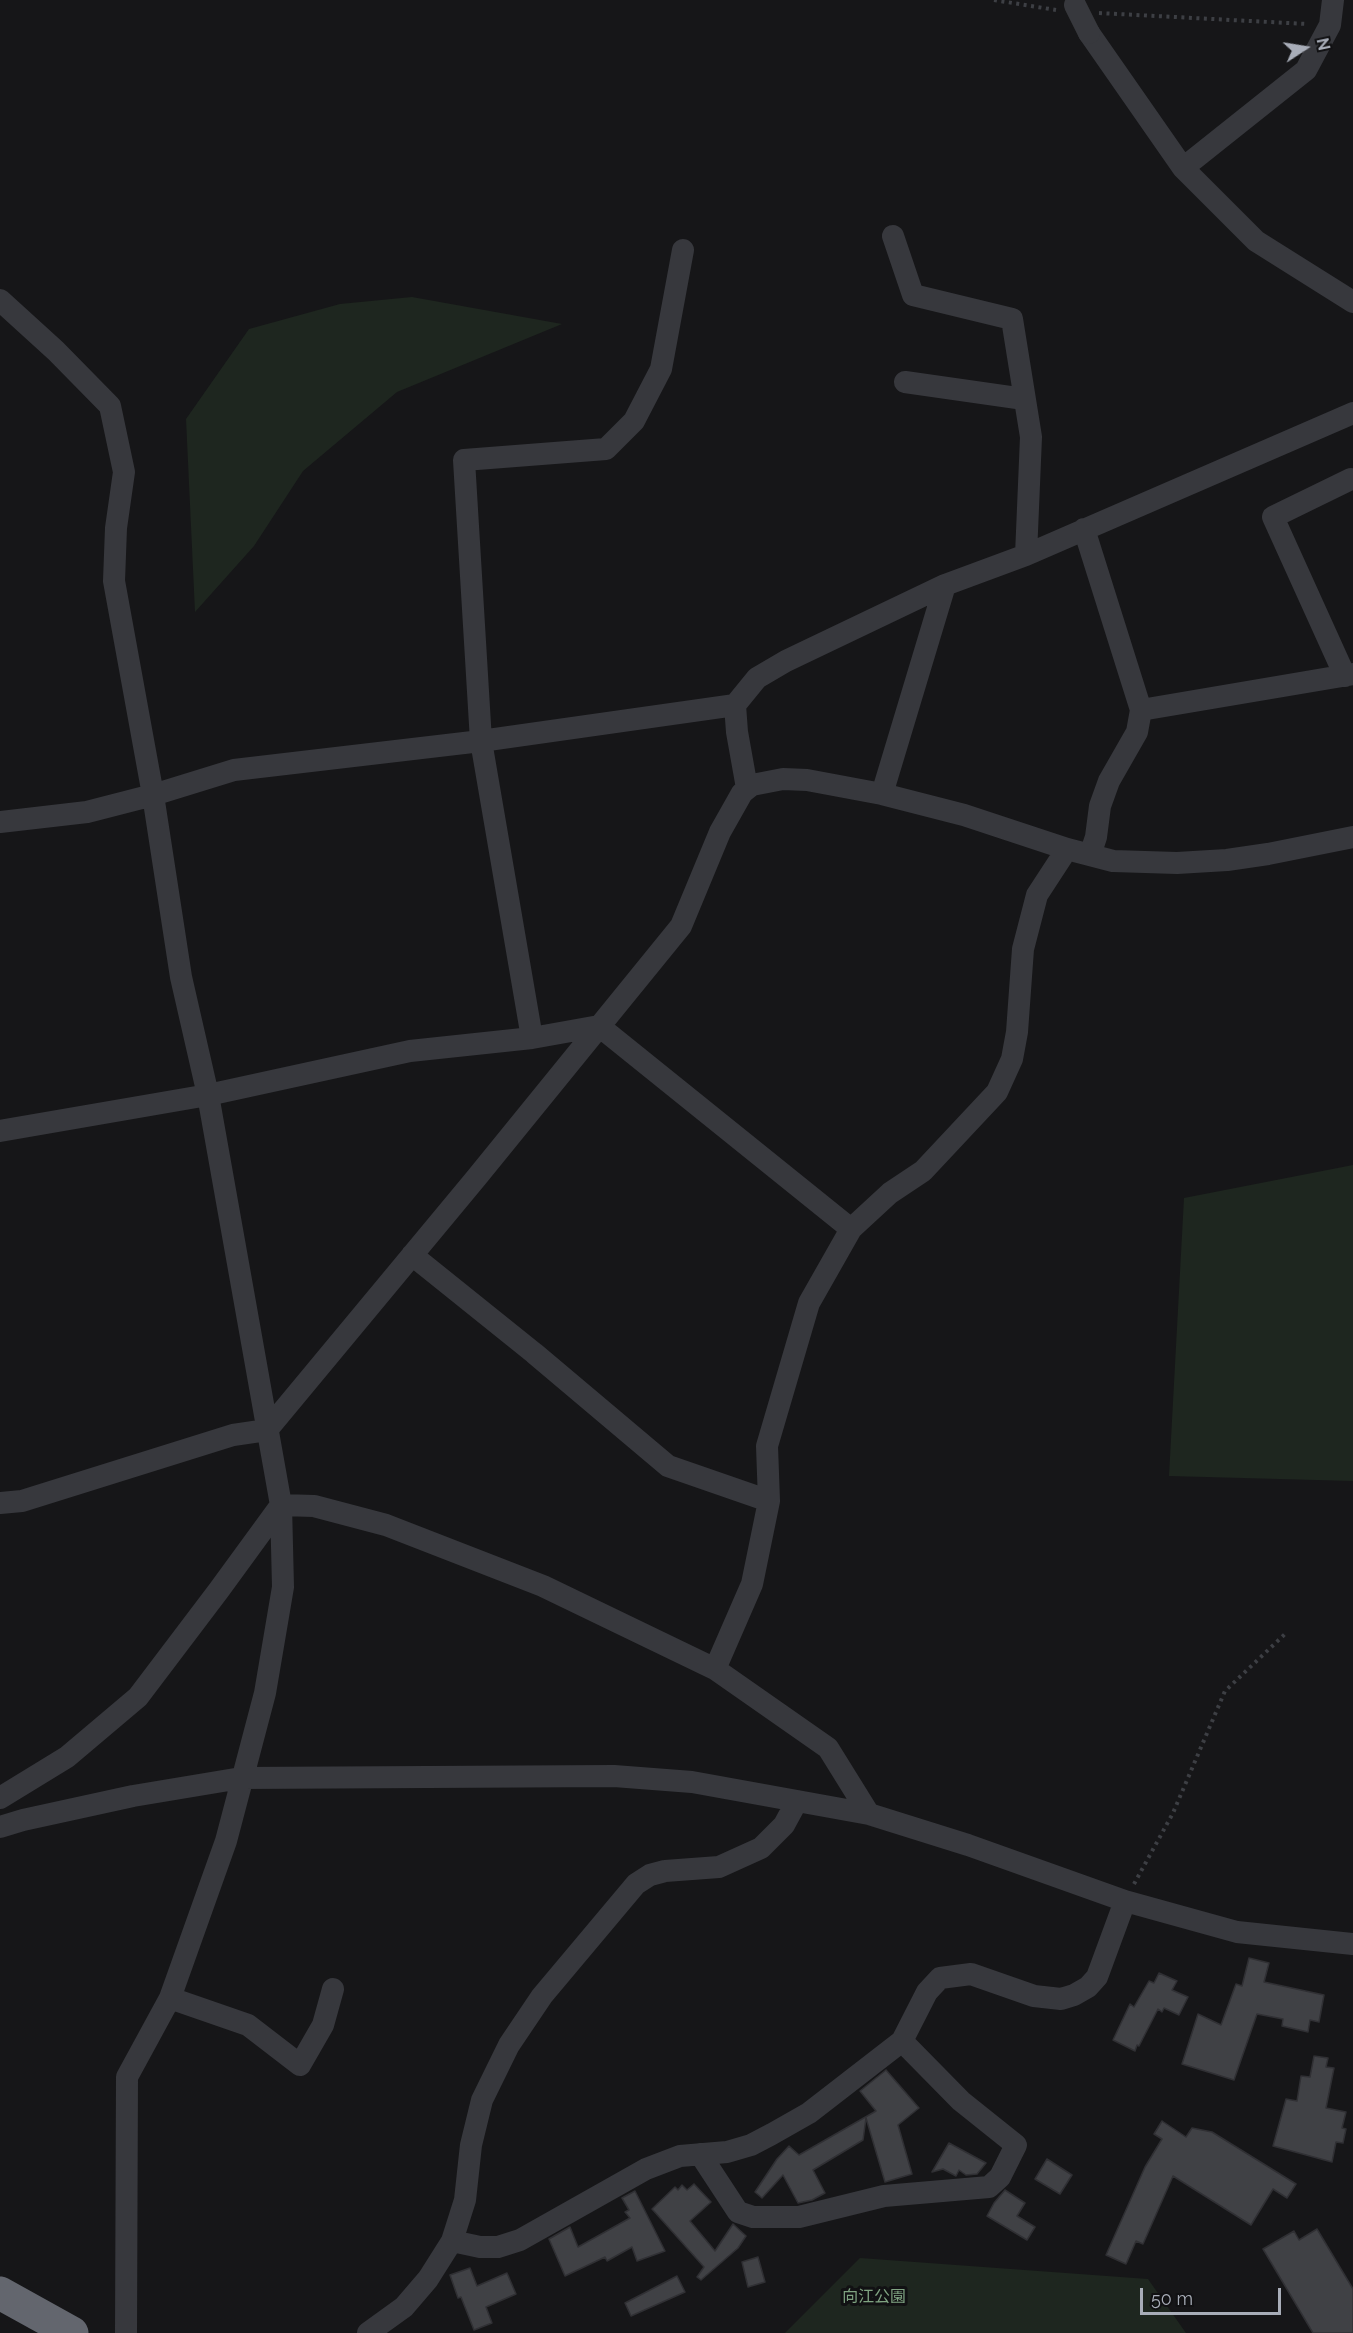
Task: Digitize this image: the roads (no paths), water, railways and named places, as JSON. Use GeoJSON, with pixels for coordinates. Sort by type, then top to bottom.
{"type":"FeatureCollection","features":[{"type":"Feature","properties":{"kind":"highway"},"geometry":{"type":"LineString","coordinates":[[0,2293],[72,2333]]}},
{"type":"Feature","properties":{"kind":"street"},"geometry":{"type":"LineString","coordinates":[[1183,168],[1306,70],[1330,25],[1333,0]]}},
{"type":"Feature","properties":{"kind":"street"},"geometry":{"type":"LineString","coordinates":[[1078,12],[1183,168],[1256,241],[1353,302]]}},
{"type":"Feature","properties":{"kind":"street"},"geometry":{"type":"LineString","coordinates":[[893,236],[914,295],[1012,319],[1031,437],[1026,555]]}},
{"type":"Feature","properties":{"kind":"street"},"geometry":{"type":"LineString","coordinates":[[532,1038],[481,741],[464,460],[606,448],[613,442],[634,421],[661,369],[683,250]]}},
{"type":"Feature","properties":{"kind":"street"},"geometry":{"type":"LineString","coordinates":[[0,300],[56,351],[110,406],[124,472],[116,528],[114,581],[153,795],[181,977],[208,1095],[281,1505],[283,1587],[265,1693],[226,1841],[170,1998],[127,2077],[126,2333]]}},
{"type":"Feature","properties":{"kind":"street"},"geometry":{"type":"LineString","coordinates":[[905,382],[1024,399]]}},
{"type":"Feature","properties":{"kind":"street"},"geometry":{"type":"LineString","coordinates":[[0,822],[87,812],[234,770],[481,741],[735,705],[757,678],[786,661],[945,585],[1026,555],[1353,413]]}},
{"type":"Feature","properties":{"kind":"street"},"geometry":{"type":"LineString","coordinates":[[1141,710],[1349,675],[1273,518],[1351,479]]}},
{"type":"Feature","properties":{"kind":"street"},"geometry":{"type":"LineString","coordinates":[[1084,529],[1141,710],[1137,732],[1109,781],[1103,798],[1090,855]]}},
{"type":"Feature","properties":{"kind":"street"},"geometry":{"type":"LineString","coordinates":[[882,794],[945,585]]}},
{"type":"Feature","properties":{"kind":"street"},"geometry":{"type":"LineString","coordinates":[[735,705],[737,732],[747,788]]}},
{"type":"Feature","properties":{"kind":"street"},"geometry":{"type":"LineString","coordinates":[[0,1503],[22,1502],[232,1435],[267,1430],[681,926],[720,832],[747,788],[761,782],[807,780],[882,794],[964,815],[1067,849],[1113,861],[1144,863],[1227,860],[1353,837]]}},
{"type":"Feature","properties":{"kind":"street"},"geometry":{"type":"LineString","coordinates":[[715,1669],[752,1584],[769,1501],[767,1446],[809,1303],[851,1228],[890,1193],[923,1171],[997,1092],[1012,1059],[1017,1032],[1023,949],[1037,895],[1067,849]]}},
{"type":"Feature","properties":{"kind":"street"},"geometry":{"type":"LineString","coordinates":[[0,1131],[208,1095],[410,1052],[532,1038],[599,1026],[851,1228]]}},
{"type":"Feature","properties":{"kind":"street"},"geometry":{"type":"LineString","coordinates":[[412,1255],[668,1466],[769,1501]]}},
{"type":"Feature","properties":{"kind":"street"},"geometry":{"type":"LineString","coordinates":[[281,1505],[314,1506],[386,1525],[543,1586],[715,1669],[828,1748],[869,1814]]}},
{"type":"Feature","properties":{"kind":"street"},"geometry":{"type":"LineString","coordinates":[[0,1798],[67,1757],[138,1696],[281,1505]]}},
{"type":"Feature","properties":{"kind":"street"},"geometry":{"type":"LineString","coordinates":[[0,1827],[133,1796],[241,1778],[614,1776],[692,1782],[869,1814],[968,1845],[1125,1901],[1237,1932],[1353,1944]]}},
{"type":"Feature","properties":{"kind":"street"},"geometry":{"type":"LineString","coordinates":[[368,2333],[404,2307],[428,2279],[452,2241],[465,2200],[471,2145],[482,2100],[509,2045],[542,1996],[636,1884],[650,1875],[665,1871],[719,1867],[742,1858],[761,1848],[784,1825],[797,1801]]}},
{"type":"Feature","properties":{"kind":"street"},"geometry":{"type":"LineString","coordinates":[[452,2241],[480,2247],[498,2247],[520,2240],[646,2169],[680,2156],[727,2152],[751,2145],[810,2113],[902,2040],[927,1992],[940,1978],[971,1974],[1034,1996],[1061,2000],[1074,1995],[1088,1987],[1097,1977],[1125,1901]]}},
{"type":"Feature","properties":{"kind":"street"},"geometry":{"type":"LineString","coordinates":[[170,1998],[248,2025],[300,2065],[323,2025],[333,1989]]}},
{"type":"Feature","properties":{"kind":"street"},"geometry":{"type":"LineString","coordinates":[[700,2154],[738,2212],[753,2217],[799,2217],[884,2196],[989,2187],[1000,2177],[1016,2145],[961,2101],[902,2040]]}},
{"type":"Feature","properties":{"kind":"park label","name":"向江公園"},"geometry":{"type":"Point","coordinates":[874,2297]}}]}
